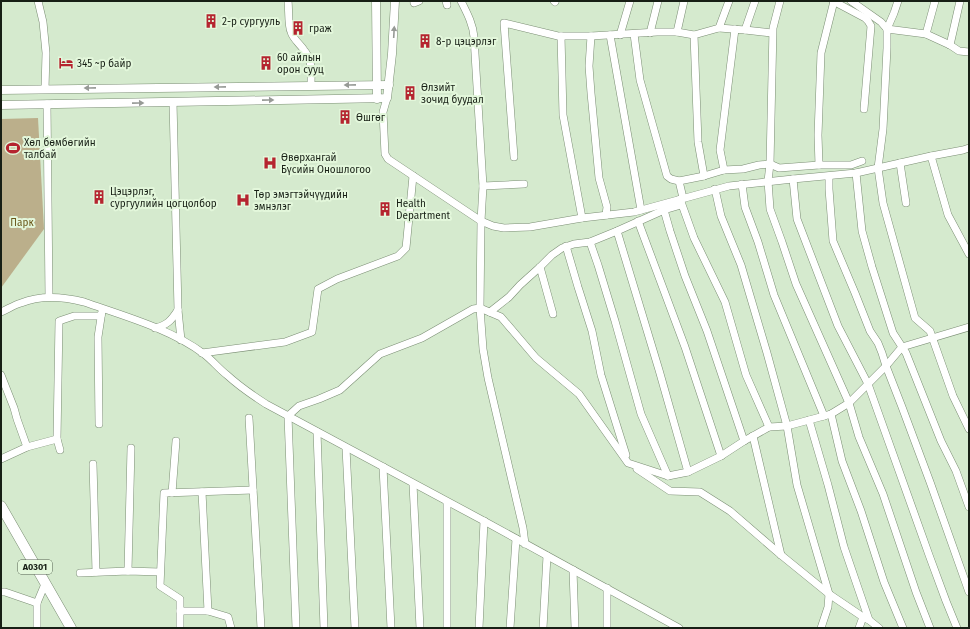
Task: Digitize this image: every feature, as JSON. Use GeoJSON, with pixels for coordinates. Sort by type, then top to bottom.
{"type":"FeatureCollection","features":[{"type":"Feature","properties":{"kind":"highway","name":"A0301"},"geometry":{"type":"LineString","coordinates":[[1,506],[71,628]]}},
{"type":"Feature","properties":{"kind":"main road"},"geometry":{"type":"LineString","coordinates":[[376,1],[377,99]]}},
{"type":"Feature","properties":{"kind":"main road"},"geometry":{"type":"LineString","coordinates":[[1,105],[387,98],[392,54],[395,1]]}},
{"type":"Feature","properties":{"kind":"main road"},"geometry":{"type":"LineString","coordinates":[[376,54],[384,60],[391,57],[392,54]]}},
{"type":"Feature","properties":{"kind":"main road"},"geometry":{"type":"LineString","coordinates":[[1,90],[45,88],[389,85]]}},
{"type":"Feature","properties":{"kind":"main road"},"geometry":{"type":"LineString","coordinates":[[201,87],[201,102]]}},
{"type":"Feature","properties":{"kind":"street"},"geometry":{"type":"LineString","coordinates":[[38,1],[43,22],[46,53],[45,88]]}},
{"type":"Feature","properties":{"kind":"street"},"geometry":{"type":"LineString","coordinates":[[288,1],[290,31],[305,50],[312,66],[311,86]]}},
{"type":"Feature","properties":{"kind":"street"},"geometry":{"type":"LineString","coordinates":[[462,1],[471,21],[474,33],[483,186],[480,308],[483,349],[488,378],[523,528],[525,544]]}},
{"type":"Feature","properties":{"kind":"street"},"geometry":{"type":"LineString","coordinates":[[620,35],[630,1]]}},
{"type":"Feature","properties":{"kind":"street"},"geometry":{"type":"LineString","coordinates":[[650,32],[658,1]]}},
{"type":"Feature","properties":{"kind":"street"},"geometry":{"type":"LineString","coordinates":[[677,32],[684,1]]}},
{"type":"Feature","properties":{"kind":"street"},"geometry":{"type":"LineString","coordinates":[[719,28],[729,1]]}},
{"type":"Feature","properties":{"kind":"street"},"geometry":{"type":"LineString","coordinates":[[745,30],[755,1]]}},
{"type":"Feature","properties":{"kind":"street"},"geometry":{"type":"LineString","coordinates":[[780,1],[772,28],[770,164],[768,181],[770,209],[796,284],[849,403],[859,437],[883,494],[916,592],[930,628]]}},
{"type":"Feature","properties":{"kind":"street"},"geometry":{"type":"LineString","coordinates":[[819,165],[818,134],[821,53],[834,1],[865,18],[871,26],[864,109]]}},
{"type":"Feature","properties":{"kind":"street"},"geometry":{"type":"LineString","coordinates":[[898,1],[887,29],[883,129],[878,168],[883,203],[914,318],[930,331],[953,396],[969,429]]}},
{"type":"Feature","properties":{"kind":"street"},"geometry":{"type":"LineString","coordinates":[[926,34],[935,1]]}},
{"type":"Feature","properties":{"kind":"street"},"geometry":{"type":"LineString","coordinates":[[950,45],[960,1]]}},
{"type":"Feature","properties":{"kind":"street"},"geometry":{"type":"LineString","coordinates":[[856,2],[882,22],[887,29],[926,34],[950,45],[959,51],[969,52]]}},
{"type":"Feature","properties":{"kind":"street"},"geometry":{"type":"LineString","coordinates":[[514,157],[504,23],[558,36],[610,36],[650,32],[677,32],[694,35],[719,28],[772,33]]}},
{"type":"Feature","properties":{"kind":"street"},"geometry":{"type":"LineString","coordinates":[[724,170],[720,150],[735,29]]}},
{"type":"Feature","properties":{"kind":"street"},"geometry":{"type":"LineString","coordinates":[[634,34],[640,80],[667,176],[671,179],[679,181],[724,170],[744,170],[759,165],[770,164],[779,168],[819,165],[851,165],[862,161]]}},
{"type":"Feature","properties":{"kind":"street"},"geometry":{"type":"LineString","coordinates":[[694,35],[698,142],[704,176]]}},
{"type":"Feature","properties":{"kind":"street"},"geometry":{"type":"LineString","coordinates":[[561,36],[563,115],[582,218]]}},
{"type":"Feature","properties":{"kind":"street"},"geometry":{"type":"LineString","coordinates":[[591,36],[589,66],[591,93],[600,178],[607,207],[606,215]]}},
{"type":"Feature","properties":{"kind":"street"},"geometry":{"type":"LineString","coordinates":[[610,36],[641,210]]}},
{"type":"Feature","properties":{"kind":"street"},"geometry":{"type":"LineString","coordinates":[[387,98],[383,112],[385,154],[388,159],[481,221],[492,226],[504,228],[530,226],[641,210],[682,201],[716,189],[742,184],[856,173],[969,148]]}},
{"type":"Feature","properties":{"kind":"street"},"geometry":{"type":"LineString","coordinates":[[377,99],[383,112]]}},
{"type":"Feature","properties":{"kind":"street"},"geometry":{"type":"LineString","coordinates":[[173,102],[178,310],[181,340]]}},
{"type":"Feature","properties":{"kind":"street"},"geometry":{"type":"LineString","coordinates":[[47,104],[49,297]]}},
{"type":"Feature","properties":{"kind":"street"},"geometry":{"type":"LineString","coordinates":[[931,156],[948,215],[969,254]]}},
{"type":"Feature","properties":{"kind":"street"},"geometry":{"type":"LineString","coordinates":[[900,163],[906,203]]}},
{"type":"Feature","properties":{"kind":"street"},"geometry":{"type":"LineString","coordinates":[[856,173],[862,231],[893,333],[906,353],[941,441],[956,471],[969,507]]}},
{"type":"Feature","properties":{"kind":"street"},"geometry":{"type":"LineString","coordinates":[[202,353],[285,342],[312,332],[318,289],[337,279],[398,256],[406,248],[413,176]]}},
{"type":"Feature","properties":{"kind":"street"},"geometry":{"type":"LineString","coordinates":[[829,176],[833,241],[870,331],[878,342],[969,592]]}},
{"type":"Feature","properties":{"kind":"street"},"geometry":{"type":"LineString","coordinates":[[793,179],[797,219],[838,326],[868,384],[929,556],[957,628]]}},
{"type":"Feature","properties":{"kind":"street"},"geometry":{"type":"LineString","coordinates":[[679,181],[682,201],[694,238],[725,302],[746,375],[769,427]]}},
{"type":"Feature","properties":{"kind":"street"},"geometry":{"type":"LineString","coordinates":[[483,186],[524,184]]}},
{"type":"Feature","properties":{"kind":"street"},"geometry":{"type":"LineString","coordinates":[[742,184],[745,207],[758,242],[774,295],[827,415],[884,582],[903,628]]}},
{"type":"Feature","properties":{"kind":"street"},"geometry":{"type":"LineString","coordinates":[[716,189],[721,216],[741,265],[767,353],[787,426],[797,486],[829,594],[828,607],[821,628]]}},
{"type":"Feature","properties":{"kind":"street"},"geometry":{"type":"LineString","coordinates":[[490,312],[509,297],[552,254],[566,246],[590,242],[617,231],[682,201]]}},
{"type":"Feature","properties":{"kind":"street"},"geometry":{"type":"LineString","coordinates":[[664,210],[684,276],[707,331],[744,441]]}},
{"type":"Feature","properties":{"kind":"street"},"geometry":{"type":"LineString","coordinates":[[638,221],[685,347],[721,456]]}},
{"type":"Feature","properties":{"kind":"street"},"geometry":{"type":"LineString","coordinates":[[617,231],[688,472]]}},
{"type":"Feature","properties":{"kind":"street"},"geometry":{"type":"LineString","coordinates":[[590,242],[615,321],[640,414],[668,476]]}},
{"type":"Feature","properties":{"kind":"street"},"geometry":{"type":"LineString","coordinates":[[566,246],[592,331],[601,375],[628,463]]}},
{"type":"Feature","properties":{"kind":"street"},"geometry":{"type":"LineString","coordinates":[[540,267],[553,314]]}},
{"type":"Feature","properties":{"kind":"street"},"geometry":{"type":"LineString","coordinates":[[1,312],[22,302],[49,297],[74,300],[84,302],[102,312],[155,328],[181,340],[202,353],[243,389],[266,404],[516,538],[679,628]]}},
{"type":"Feature","properties":{"kind":"street"},"geometry":{"type":"LineString","coordinates":[[296,628],[288,416],[299,406],[340,390],[380,354],[422,338],[473,309],[480,308],[501,317],[536,358],[580,394],[628,463],[670,491],[700,492],[730,511],[829,594],[879,628]]}},
{"type":"Feature","properties":{"kind":"street"},"geometry":{"type":"LineString","coordinates":[[155,328],[163,326],[169,322],[178,310]]}},
{"type":"Feature","properties":{"kind":"street"},"geometry":{"type":"LineString","coordinates":[[99,424],[98,337],[102,312]]}},
{"type":"Feature","properties":{"kind":"street"},"geometry":{"type":"LineString","coordinates":[[60,450],[57,439],[59,321],[74,316],[98,316],[102,312]]}},
{"type":"Feature","properties":{"kind":"street"},"geometry":{"type":"LineString","coordinates":[[628,463],[668,476],[688,472],[721,456],[769,427],[787,426],[827,415],[849,403],[886,366],[902,347],[969,327]]}},
{"type":"Feature","properties":{"kind":"street"},"geometry":{"type":"LineString","coordinates":[[1,375],[27,447]]}},
{"type":"Feature","properties":{"kind":"street"},"geometry":{"type":"LineString","coordinates":[[249,418],[261,628]]}},
{"type":"Feature","properties":{"kind":"street"},"geometry":{"type":"LineString","coordinates":[[809,420],[844,547],[866,619]]}},
{"type":"Feature","properties":{"kind":"street"},"geometry":{"type":"LineString","coordinates":[[317,432],[324,628]]}},
{"type":"Feature","properties":{"kind":"street"},"geometry":{"type":"LineString","coordinates":[[753,436],[781,555]]}},
{"type":"Feature","properties":{"kind":"street"},"geometry":{"type":"LineString","coordinates":[[1,459],[27,447],[57,439]]}},
{"type":"Feature","properties":{"kind":"street"},"geometry":{"type":"LineString","coordinates":[[172,493],[176,441]]}},
{"type":"Feature","properties":{"kind":"street"},"geometry":{"type":"LineString","coordinates":[[128,571],[131,448]]}},
{"type":"Feature","properties":{"kind":"street"},"geometry":{"type":"LineString","coordinates":[[346,448],[355,628]]}},
{"type":"Feature","properties":{"kind":"street"},"geometry":{"type":"LineString","coordinates":[[93,464],[96,572]]}},
{"type":"Feature","properties":{"kind":"street"},"geometry":{"type":"LineString","coordinates":[[384,467],[391,628]]}},
{"type":"Feature","properties":{"kind":"street"},"geometry":{"type":"LineString","coordinates":[[413,484],[420,628]]}},
{"type":"Feature","properties":{"kind":"street"},"geometry":{"type":"LineString","coordinates":[[180,628],[180,599],[160,586],[164,493],[253,490]]}},
{"type":"Feature","properties":{"kind":"street"},"geometry":{"type":"LineString","coordinates":[[202,492],[208,611]]}},
{"type":"Feature","properties":{"kind":"street"},"geometry":{"type":"LineString","coordinates":[[447,502],[447,628]]}},
{"type":"Feature","properties":{"kind":"street"},"geometry":{"type":"LineString","coordinates":[[479,628],[484,521]]}},
{"type":"Feature","properties":{"kind":"street"},"geometry":{"type":"LineString","coordinates":[[510,628],[516,538]]}},
{"type":"Feature","properties":{"kind":"street"},"geometry":{"type":"LineString","coordinates":[[543,628],[547,556]]}},
{"type":"Feature","properties":{"kind":"street"},"geometry":{"type":"LineString","coordinates":[[573,570],[575,628]]}},
{"type":"Feature","properties":{"kind":"street"},"geometry":{"type":"LineString","coordinates":[[80,573],[128,571],[160,572]]}},
{"type":"Feature","properties":{"kind":"street"},"geometry":{"type":"LineString","coordinates":[[37,628],[37,603],[45,584]]}},
{"type":"Feature","properties":{"kind":"street"},"geometry":{"type":"LineString","coordinates":[[607,588],[607,628]]}},
{"type":"Feature","properties":{"kind":"street"},"geometry":{"type":"LineString","coordinates":[[1,592],[37,603]]}},
{"type":"Feature","properties":{"kind":"street"},"geometry":{"type":"LineString","coordinates":[[180,610],[208,611],[228,617],[231,628]]}},
{"type":"Feature","properties":{"kind":"street"},"geometry":{"type":"LineString","coordinates":[[662,628],[663,619]]}},
{"type":"Feature","properties":{"kind":"street"},"geometry":{"type":"LineString","coordinates":[[859,628],[866,619]]}},
{"type":"Feature","properties":{"kind":"green space","name":"Парк"},"geometry":{"type":"Polygon","coordinates":[[[38,118],[44,229],[1,288],[1,119],[38,118]]]}},
{"type":"Feature","properties":{"kind":"place","name":"2-р сургууль"},"geometry":{"type":"Point","coordinates":[211,21]}},
{"type":"Feature","properties":{"kind":"place","name":"граж"},"geometry":{"type":"Point","coordinates":[298,28]}},
{"type":"Feature","properties":{"kind":"place","name":"8-р цэцэрлэг"},"geometry":{"type":"Point","coordinates":[425,41]}},
{"type":"Feature","properties":{"kind":"place","name":"345 ~р байр"},"geometry":{"type":"Point","coordinates":[66,63]}},
{"type":"Feature","properties":{"kind":"place","name":"60 айлын орон сууц"},"geometry":{"type":"Point","coordinates":[266,63]}},
{"type":"Feature","properties":{"kind":"place","name":"Өлзийт зочид буудал"},"geometry":{"type":"Point","coordinates":[410,93]}},
{"type":"Feature","properties":{"kind":"place","name":"Өшгөг"},"geometry":{"type":"Point","coordinates":[345,117]}},
{"type":"Feature","properties":{"kind":"place","name":"Хөл бөмбөгийн талбай"},"geometry":{"type":"Point","coordinates":[13,148]}},
{"type":"Feature","properties":{"kind":"place","name":"Өвөрхангай Бүсийн Оношлогоо"},"geometry":{"type":"Point","coordinates":[270,163]}},
{"type":"Feature","properties":{"kind":"place","name":"Цэцэрлэг, сургуулийн цогцолбор"},"geometry":{"type":"Point","coordinates":[99,197]}},
{"type":"Feature","properties":{"kind":"place","name":"Төр эмэгтэйчүүдийн эмнэлэг"},"geometry":{"type":"Point","coordinates":[243,200]}},
{"type":"Feature","properties":{"kind":"place","name":"Health Department"},"geometry":{"type":"Point","coordinates":[385,209]}}]}
